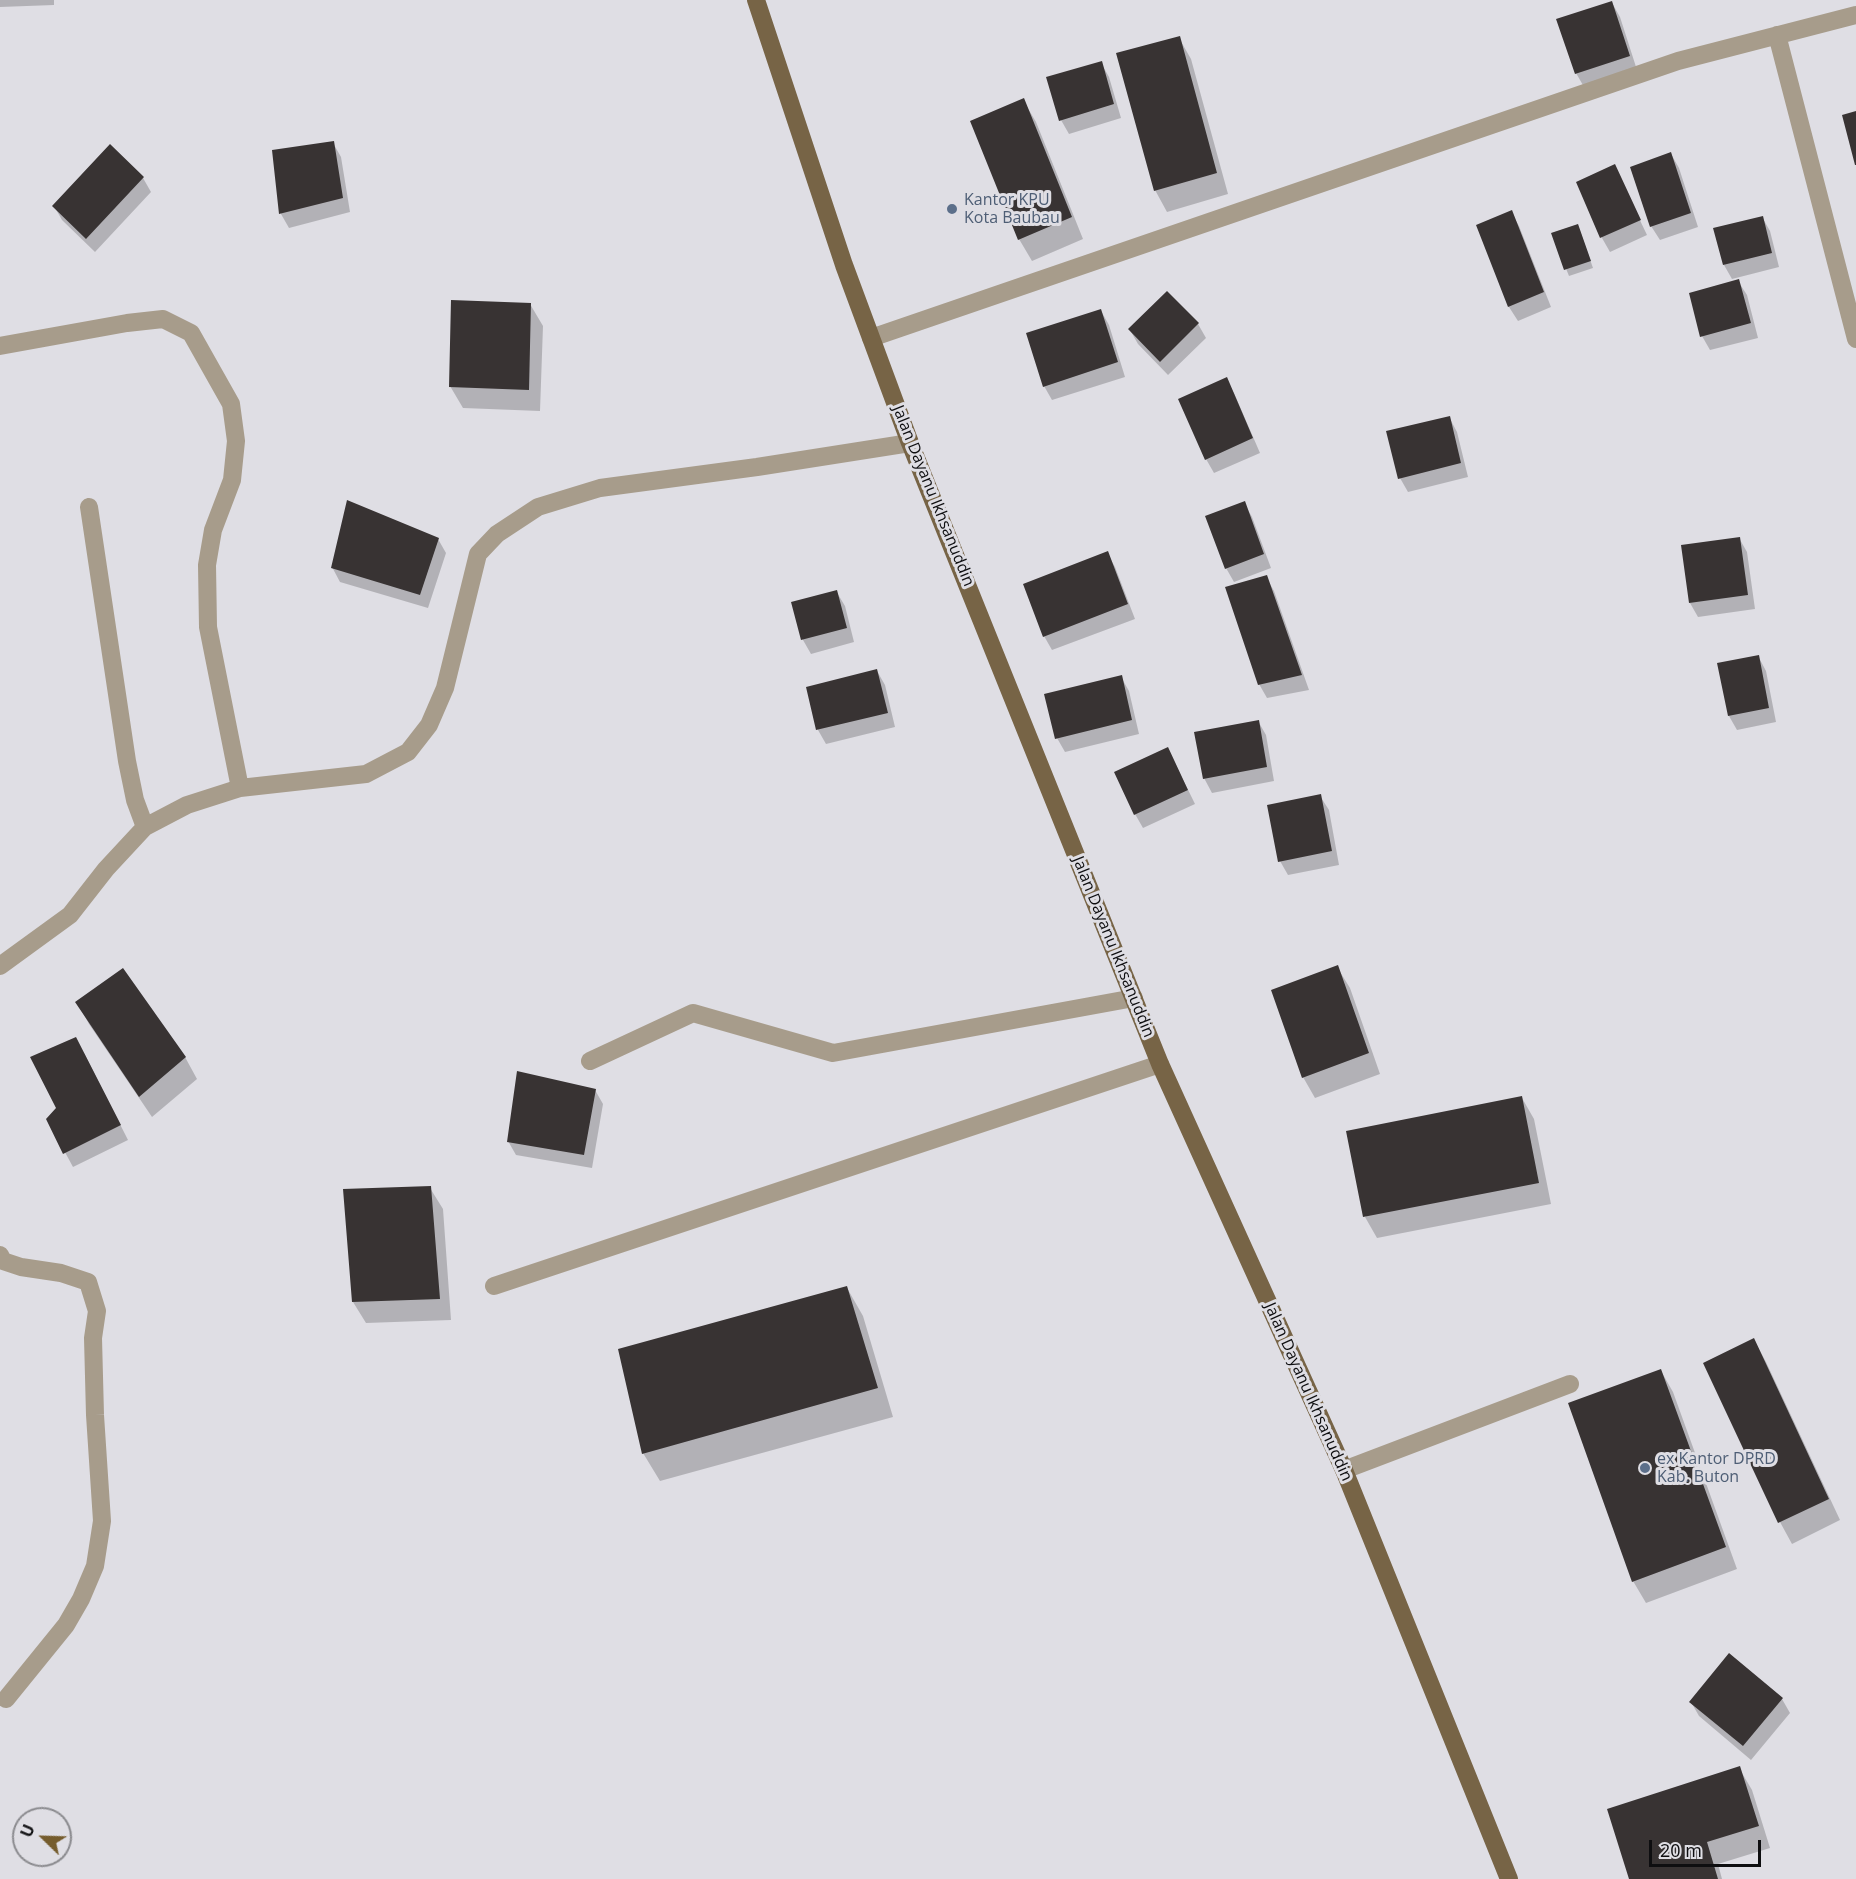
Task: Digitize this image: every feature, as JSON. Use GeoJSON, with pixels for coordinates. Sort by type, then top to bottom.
{"type":"FeatureCollection","features":[{"type":"Feature","properties":{"kind":"main road","name":"Jalan Dayanu Ikhsanuddin"},"geometry":{"type":"LineString","coordinates":[[756,0],[841,254],[910,443],[1160,1065],[1344,1470],[1509,1879]]}},
{"type":"Feature","properties":{"kind":"street"},"geometry":{"type":"LineString","coordinates":[[872,338],[1678,61],[1856,15]]}},
{"type":"Feature","properties":{"kind":"street"},"geometry":{"type":"LineString","coordinates":[[1777,35],[1856,339]]}},
{"type":"Feature","properties":{"kind":"street"},"geometry":{"type":"LineString","coordinates":[[0,346],[127,323],[163,319],[191,333],[231,404],[236,441],[232,480],[213,530],[207,565],[208,617],[240,788]]}},
{"type":"Feature","properties":{"kind":"street"},"geometry":{"type":"LineString","coordinates":[[0,966],[70,915],[106,869],[145,827],[187,805],[240,788],[366,774],[408,752],[429,725],[445,688],[478,554],[497,534],[538,507],[600,488],[910,443]]}},
{"type":"Feature","properties":{"kind":"street"},"geometry":{"type":"LineString","coordinates":[[89,507],[127,761],[135,800],[145,827]]}},
{"type":"Feature","properties":{"kind":"street"},"geometry":{"type":"LineString","coordinates":[[590,1061],[693,1013],[834,1053],[1134,998]]}},
{"type":"Feature","properties":{"kind":"street"},"geometry":{"type":"LineString","coordinates":[[494,1286],[1160,1065]]}},
{"type":"Feature","properties":{"kind":"street"},"geometry":{"type":"LineString","coordinates":[[0,1255],[3,1261],[21,1267],[61,1272],[88,1282],[97,1311],[93,1338],[102,1521],[95,1566],[81,1599],[66,1625],[6,1700]]}},
{"type":"Feature","properties":{"kind":"street"},"geometry":{"type":"LineString","coordinates":[[1344,1470],[1570,1384]]}},
{"type":"Feature","properties":{"kind":"building"},"geometry":{"type":"Polygon","coordinates":[[[1612,1],[1630,56],[1575,74],[1556,19],[1612,1]]]}},
{"type":"Feature","properties":{"kind":"building"},"geometry":{"type":"Polygon","coordinates":[[[1180,36],[1217,173],[1154,191],[1116,53],[1180,36]]]}},
{"type":"Feature","properties":{"kind":"building"},"geometry":{"type":"Polygon","coordinates":[[[1102,61],[1114,104],[1059,121],[1046,77],[1102,61]]]}},
{"type":"Feature","properties":{"kind":"building"},"geometry":{"type":"Polygon","coordinates":[[[1024,98],[1072,217],[1018,240],[970,121],[1024,98]]]}},
{"type":"Feature","properties":{"kind":"building"},"geometry":{"type":"Polygon","coordinates":[[[1856,111],[1856,165],[1855,165],[1842,115],[1856,111]]]}},
{"type":"Feature","properties":{"kind":"building"},"geometry":{"type":"Polygon","coordinates":[[[334,141],[343,198],[279,214],[272,150],[334,141]]]}},
{"type":"Feature","properties":{"kind":"building"},"geometry":{"type":"Polygon","coordinates":[[[110,144],[144,177],[86,239],[52,206],[110,144]]]}},
{"type":"Feature","properties":{"kind":"building"},"geometry":{"type":"Polygon","coordinates":[[[1671,152],[1691,213],[1650,227],[1630,167],[1671,152]]]}},
{"type":"Feature","properties":{"kind":"building"},"geometry":{"type":"Polygon","coordinates":[[[1615,164],[1641,220],[1600,238],[1576,182],[1615,164]]]}},
{"type":"Feature","properties":{"kind":"building"},"geometry":{"type":"Polygon","coordinates":[[[1512,210],[1544,292],[1508,307],[1476,225],[1512,210]]]}},
{"type":"Feature","properties":{"kind":"building"},"geometry":{"type":"Polygon","coordinates":[[[1763,216],[1772,253],[1723,265],[1713,228],[1763,216]]]}},
{"type":"Feature","properties":{"kind":"building"},"geometry":{"type":"Polygon","coordinates":[[[1578,224],[1591,261],[1564,270],[1551,233],[1578,224]]]}},
{"type":"Feature","properties":{"kind":"building"},"geometry":{"type":"Polygon","coordinates":[[[1739,279],[1751,323],[1700,337],[1689,293],[1739,279]]]}},
{"type":"Feature","properties":{"kind":"building"},"geometry":{"type":"Polygon","coordinates":[[[1167,291],[1199,323],[1160,362],[1128,329],[1167,291]]]}},
{"type":"Feature","properties":{"kind":"building"},"geometry":{"type":"Polygon","coordinates":[[[451,300],[531,303],[529,390],[449,387],[451,300]]]}},
{"type":"Feature","properties":{"kind":"building"},"geometry":{"type":"Polygon","coordinates":[[[1101,309],[1118,362],[1043,387],[1026,333],[1101,309]]]}},
{"type":"Feature","properties":{"kind":"building"},"geometry":{"type":"Polygon","coordinates":[[[1227,377],[1253,438],[1205,460],[1178,399],[1227,377]]]}},
{"type":"Feature","properties":{"kind":"building"},"geometry":{"type":"Polygon","coordinates":[[[1450,416],[1461,463],[1398,479],[1386,431],[1450,416]]]}},
{"type":"Feature","properties":{"kind":"building"},"geometry":{"type":"Polygon","coordinates":[[[347,500],[439,538],[420,595],[331,568],[347,500]]]}},
{"type":"Feature","properties":{"kind":"building"},"geometry":{"type":"Polygon","coordinates":[[[1245,501],[1264,554],[1225,569],[1205,516],[1245,501]]]}},
{"type":"Feature","properties":{"kind":"building"},"geometry":{"type":"Polygon","coordinates":[[[1740,537],[1748,595],[1689,603],[1681,545],[1740,537]]]}},
{"type":"Feature","properties":{"kind":"building"},"geometry":{"type":"Polygon","coordinates":[[[1108,551],[1128,604],[1043,637],[1023,584],[1108,551]]]}},
{"type":"Feature","properties":{"kind":"building"},"geometry":{"type":"Polygon","coordinates":[[[1267,575],[1302,675],[1258,685],[1225,587],[1267,575]]]}},
{"type":"Feature","properties":{"kind":"building"},"geometry":{"type":"Polygon","coordinates":[[[837,590],[847,628],[801,640],[791,602],[837,590]]]}},
{"type":"Feature","properties":{"kind":"building"},"geometry":{"type":"Polygon","coordinates":[[[1759,655],[1769,708],[1728,716],[1717,663],[1759,655]]]}},
{"type":"Feature","properties":{"kind":"building"},"geometry":{"type":"Polygon","coordinates":[[[877,669],[888,713],[816,730],[806,687],[877,669]]]}},
{"type":"Feature","properties":{"kind":"building"},"geometry":{"type":"Polygon","coordinates":[[[1122,675],[1132,720],[1055,739],[1044,694],[1122,675]]]}},
{"type":"Feature","properties":{"kind":"building"},"geometry":{"type":"Polygon","coordinates":[[[1259,720],[1267,767],[1203,779],[1194,732],[1259,720]]]}},
{"type":"Feature","properties":{"kind":"building"},"geometry":{"type":"Polygon","coordinates":[[[1168,747],[1188,790],[1134,815],[1114,772],[1168,747]]]}},
{"type":"Feature","properties":{"kind":"building"},"geometry":{"type":"Polygon","coordinates":[[[1321,794],[1332,851],[1278,862],[1267,805],[1321,794]]]}},
{"type":"Feature","properties":{"kind":"building"},"geometry":{"type":"Polygon","coordinates":[[[1338,965],[1369,1053],[1302,1078],[1271,990],[1338,965]]]}},
{"type":"Feature","properties":{"kind":"building"},"geometry":{"type":"Polygon","coordinates":[[[123,968],[186,1057],[139,1097],[75,1002],[123,968]]]}},
{"type":"Feature","properties":{"kind":"building"},"geometry":{"type":"Polygon","coordinates":[[[76,1037],[121,1125],[63,1154],[46,1119],[56,1108],[30,1057],[76,1037]]]}},
{"type":"Feature","properties":{"kind":"building"},"geometry":{"type":"Polygon","coordinates":[[[517,1071],[596,1089],[584,1155],[507,1142],[517,1071]]]}},
{"type":"Feature","properties":{"kind":"building"},"geometry":{"type":"Polygon","coordinates":[[[1522,1096],[1539,1183],[1363,1217],[1346,1131],[1522,1096]]]}},
{"type":"Feature","properties":{"kind":"building"},"geometry":{"type":"Polygon","coordinates":[[[431,1186],[440,1299],[352,1302],[343,1189],[431,1186]]]}},
{"type":"Feature","properties":{"kind":"building"},"geometry":{"type":"Polygon","coordinates":[[[847,1286],[878,1388],[642,1454],[618,1349],[847,1286]]]}},
{"type":"Feature","properties":{"kind":"building"},"geometry":{"type":"Polygon","coordinates":[[[1754,1338],[1829,1499],[1778,1523],[1703,1363],[1754,1338]]]}},
{"type":"Feature","properties":{"kind":"building"},"geometry":{"type":"Polygon","coordinates":[[[1661,1369],[1726,1547],[1632,1582],[1568,1403],[1661,1369]]]}},
{"type":"Feature","properties":{"kind":"building"},"geometry":{"type":"Polygon","coordinates":[[[1729,1653],[1783,1698],[1743,1746],[1689,1702],[1729,1653]]]}},
{"type":"Feature","properties":{"kind":"building"},"geometry":{"type":"Polygon","coordinates":[[[1740,1766],[1759,1826],[1707,1842],[1718,1879],[1629,1879],[1607,1809],[1740,1766]]]}},
{"type":"Feature","properties":{"kind":"place","name":"Kantor KPU Kota Baubau"},"geometry":{"type":"Point","coordinates":[952,209]}},
{"type":"Feature","properties":{"kind":"place","name":"ex Kantor DPRD Kab. Buton"},"geometry":{"type":"Point","coordinates":[1645,1468]}}]}
